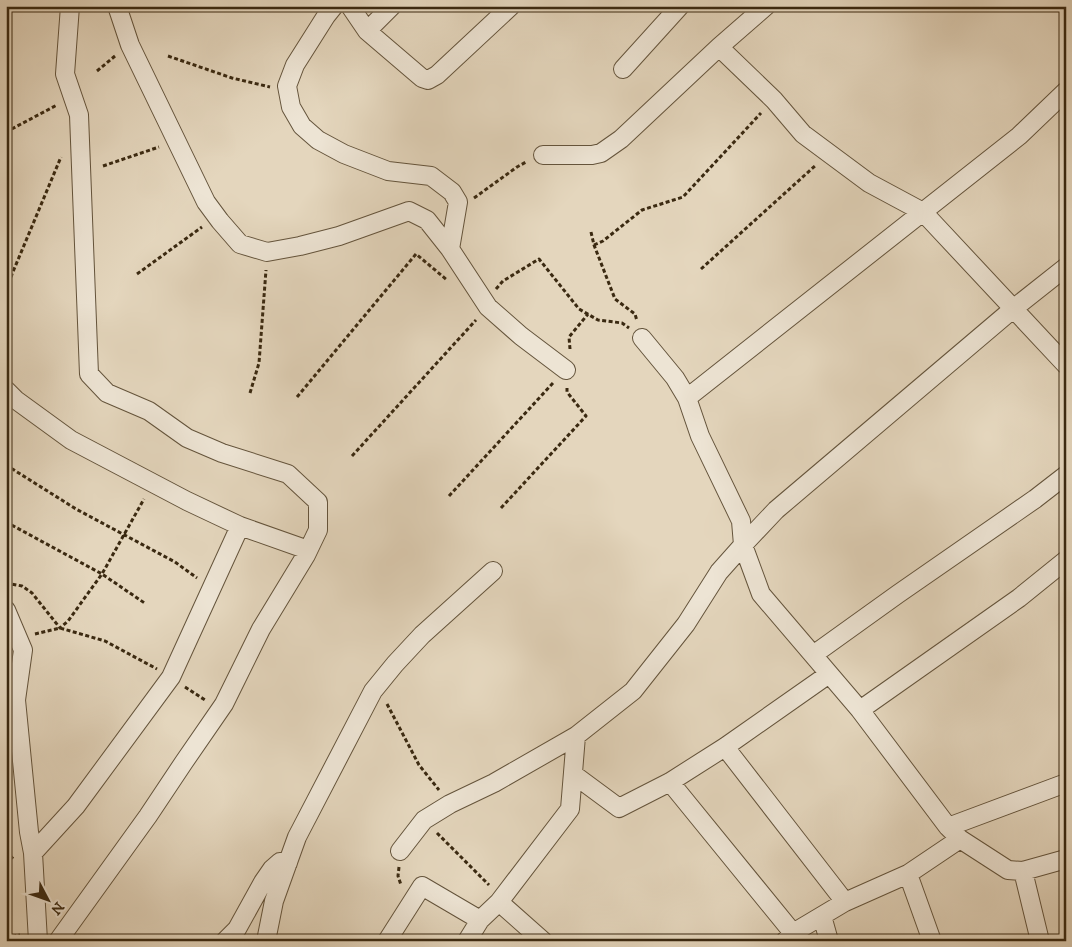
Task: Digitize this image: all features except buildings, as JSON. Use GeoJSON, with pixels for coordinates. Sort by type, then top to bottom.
{"type":"FeatureCollection","features":[{"type":"Feature","properties":{"kind":"street"},"geometry":{"type":"LineString","coordinates":[[58,941],[148,816],[224,704],[261,629],[318,530],[318,502],[288,474],[222,453],[188,438],[149,411],[107,393],[89,374],[79,115],[65,74],[70,6]]}},
{"type":"Feature","properties":{"kind":"street"},"geometry":{"type":"LineString","coordinates":[[117,6],[130,45],[206,202],[240,244],[267,252],[300,246],[339,236],[409,210],[427,220],[450,249],[488,307],[521,336],[566,370]]}},
{"type":"Feature","properties":{"kind":"street"},"geometry":{"type":"LineString","coordinates":[[334,6],[295,65],[287,86],[291,107],[302,126],[318,140],[344,154],[388,171],[431,176],[452,192],[458,202],[450,249]]}},
{"type":"Feature","properties":{"kind":"street"},"geometry":{"type":"LineString","coordinates":[[350,6],[367,31],[422,78],[428,80],[437,75],[511,6]]}},
{"type":"Feature","properties":{"kind":"street"},"geometry":{"type":"LineString","coordinates":[[367,31],[392,6]]}},
{"type":"Feature","properties":{"kind":"street"},"geometry":{"type":"LineString","coordinates":[[623,69],[680,6]]}},
{"type":"Feature","properties":{"kind":"street"},"geometry":{"type":"LineString","coordinates":[[543,155],[601,154],[621,139],[719,47],[766,6]]}},
{"type":"Feature","properties":{"kind":"street"},"geometry":{"type":"LineString","coordinates":[[719,47],[774,100],[803,134],[869,184],[923,212],[1066,365]]}},
{"type":"Feature","properties":{"kind":"street"},"geometry":{"type":"LineString","coordinates":[[687,398],[1019,136],[1066,91]]}},
{"type":"Feature","properties":{"kind":"street"},"geometry":{"type":"LineString","coordinates":[[400,851],[424,820],[576,736],[633,691],[686,624],[720,572],[776,510],[1013,309],[1066,267]]}},
{"type":"Feature","properties":{"kind":"street"},"geometry":{"type":"LineString","coordinates":[[642,338],[675,378],[687,398],[700,436],[741,521],[743,545],[761,594],[860,710],[954,833],[1008,870],[1023,871],[1066,859]]}},
{"type":"Feature","properties":{"kind":"street"},"geometry":{"type":"LineString","coordinates":[[6,390],[16,400],[71,440],[187,501],[240,526],[308,550]]}},
{"type":"Feature","properties":{"kind":"street"},"geometry":{"type":"LineString","coordinates":[[813,655],[1035,499],[1066,475]]}},
{"type":"Feature","properties":{"kind":"street"},"geometry":{"type":"LineString","coordinates":[[33,854],[76,806],[171,677],[240,526]]}},
{"type":"Feature","properties":{"kind":"street"},"geometry":{"type":"LineString","coordinates":[[860,710],[1019,598],[1066,560]]}},
{"type":"Feature","properties":{"kind":"street"},"geometry":{"type":"LineString","coordinates":[[266,941],[274,901],[297,837],[368,700],[395,664],[422,635],[493,571]]}},
{"type":"Feature","properties":{"kind":"street"},"geometry":{"type":"LineString","coordinates":[[6,610],[23,650],[16,700],[29,832],[33,854],[38,941]]}},
{"type":"Feature","properties":{"kind":"street"},"geometry":{"type":"LineString","coordinates":[[573,774],[619,808],[670,782],[725,747],[829,674]]}},
{"type":"Feature","properties":{"kind":"street"},"geometry":{"type":"LineString","coordinates":[[467,941],[480,920],[500,900],[570,808],[576,736]]}},
{"type":"Feature","properties":{"kind":"street"},"geometry":{"type":"LineString","coordinates":[[725,747],[845,902]]}},
{"type":"Feature","properties":{"kind":"street"},"geometry":{"type":"LineString","coordinates":[[670,782],[789,937],[845,902],[908,874],[954,833],[1066,783]]}},
{"type":"Feature","properties":{"kind":"street"},"geometry":{"type":"LineString","coordinates":[[225,941],[237,929],[272,869],[280,862],[288,863]]}},
{"type":"Feature","properties":{"kind":"street"},"geometry":{"type":"LineString","coordinates":[[1023,871],[1040,941]]}},
{"type":"Feature","properties":{"kind":"street"},"geometry":{"type":"LineString","coordinates":[[908,874],[932,941]]}},
{"type":"Feature","properties":{"kind":"street"},"geometry":{"type":"LineString","coordinates":[[387,941],[422,886],[480,920]]}},
{"type":"Feature","properties":{"kind":"street"},"geometry":{"type":"LineString","coordinates":[[500,900],[543,941]]}},
{"type":"Feature","properties":{"kind":"street"},"geometry":{"type":"LineString","coordinates":[[822,916],[829,941]]}},
{"type":"Feature","properties":{"kind":"path"},"geometry":{"type":"LineString","coordinates":[[97,70],[130,45]]}},
{"type":"Feature","properties":{"kind":"path"},"geometry":{"type":"LineString","coordinates":[[168,56],[232,78],[288,91]]}},
{"type":"Feature","properties":{"kind":"path"},"geometry":{"type":"LineString","coordinates":[[6,132],[73,96]]}},
{"type":"Feature","properties":{"kind":"path"},"geometry":{"type":"LineString","coordinates":[[594,245],[642,210],[683,197],[774,100]]}},
{"type":"Feature","properties":{"kind":"path"},"geometry":{"type":"LineString","coordinates":[[103,166],[176,141]]}},
{"type":"Feature","properties":{"kind":"path"},"geometry":{"type":"LineString","coordinates":[[6,296],[12,274],[64,150]]}},
{"type":"Feature","properties":{"kind":"path"},"geometry":{"type":"LineString","coordinates":[[701,269],[829,153]]}},
{"type":"Feature","properties":{"kind":"path"},"geometry":{"type":"LineString","coordinates":[[458,202],[466,204],[518,167],[543,155]]}},
{"type":"Feature","properties":{"kind":"path"},"geometry":{"type":"LineString","coordinates":[[137,274],[217,216]]}},
{"type":"Feature","properties":{"kind":"path"},"geometry":{"type":"LineString","coordinates":[[591,232],[594,245],[616,298],[635,314],[642,338]]}},
{"type":"Feature","properties":{"kind":"path"},"geometry":{"type":"LineString","coordinates":[[250,393],[259,363],[267,252]]}},
{"type":"Feature","properties":{"kind":"path"},"geometry":{"type":"LineString","coordinates":[[297,397],[416,254],[454,286]]}},
{"type":"Feature","properties":{"kind":"path"},"geometry":{"type":"LineString","coordinates":[[352,456],[488,307],[492,294],[503,281],[539,258],[579,309],[598,320],[622,323],[642,338]]}},
{"type":"Feature","properties":{"kind":"path"},"geometry":{"type":"LineString","coordinates":[[6,275],[12,274]]}},
{"type":"Feature","properties":{"kind":"path"},"geometry":{"type":"LineString","coordinates":[[449,496],[566,370],[571,369],[573,364],[570,354],[569,337],[588,314]]}},
{"type":"Feature","properties":{"kind":"path"},"geometry":{"type":"LineString","coordinates":[[501,508],[586,416],[567,392],[566,370]]}},
{"type":"Feature","properties":{"kind":"path"},"geometry":{"type":"LineString","coordinates":[[6,465],[76,509],[175,562],[211,588]]}},
{"type":"Feature","properties":{"kind":"path"},"geometry":{"type":"LineString","coordinates":[[17,638],[60,628],[68,622],[102,574],[154,483]]}},
{"type":"Feature","properties":{"kind":"path"},"geometry":{"type":"LineString","coordinates":[[6,522],[102,574],[146,604]]}},
{"type":"Feature","properties":{"kind":"path"},"geometry":{"type":"LineString","coordinates":[[6,583],[22,586],[32,593],[60,628],[105,641],[171,677],[220,710]]}},
{"type":"Feature","properties":{"kind":"path"},"geometry":{"type":"LineString","coordinates":[[377,686],[419,765],[450,804]]}},
{"type":"Feature","properties":{"kind":"path"},"geometry":{"type":"LineString","coordinates":[[424,820],[500,900]]}},
{"type":"Feature","properties":{"kind":"path"},"geometry":{"type":"LineString","coordinates":[[400,851],[398,876],[400,883],[412,902]]}}]}
